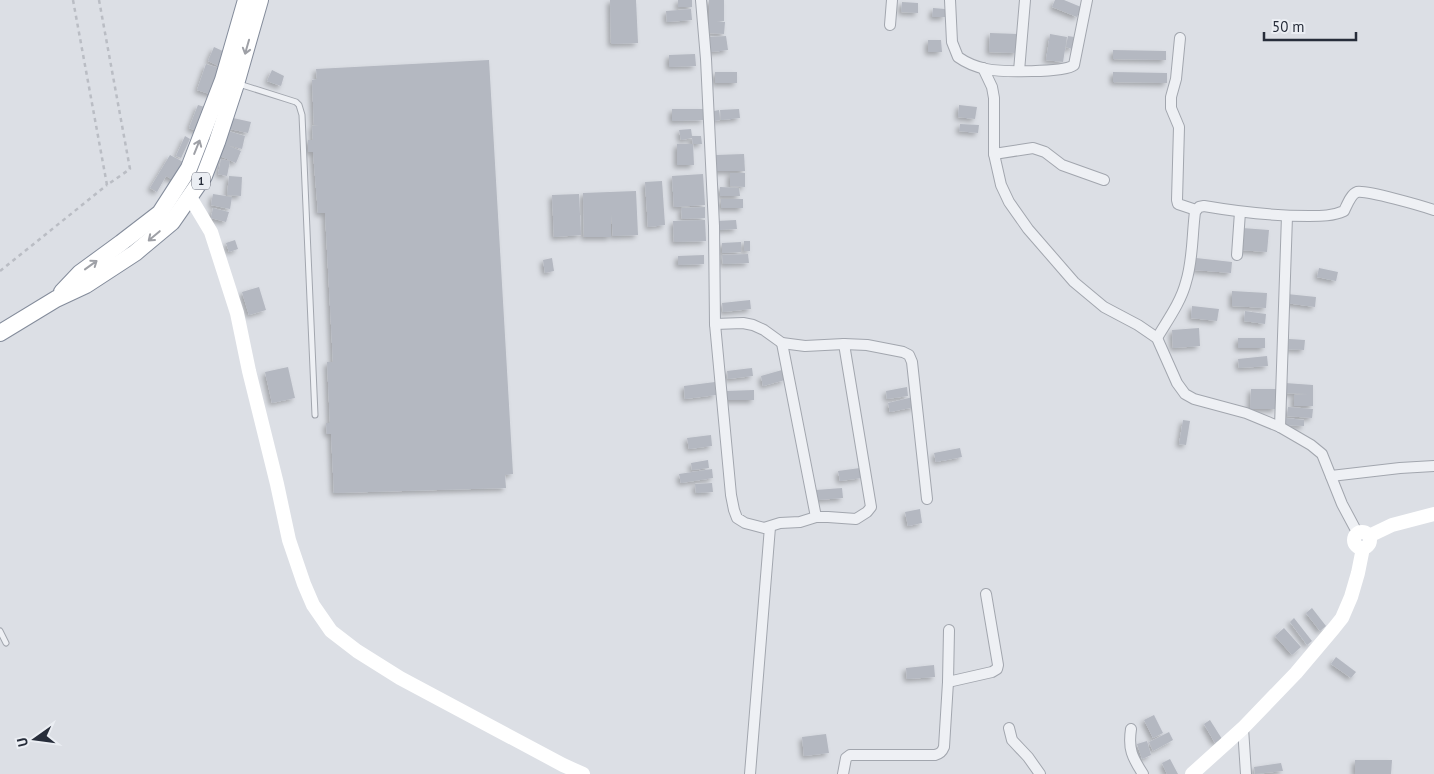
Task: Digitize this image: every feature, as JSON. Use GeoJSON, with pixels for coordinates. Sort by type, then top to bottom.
{"type":"FeatureCollection","features":[{"type":"Feature","properties":{"kind":"highway","name":"1"},"geometry":{"type":"LineString","coordinates":[[166,217],[189,168],[223,80],[246,0]]}},
{"type":"Feature","properties":{"kind":"highway","name":"1"},"geometry":{"type":"LineString","coordinates":[[0,333],[56,299],[86,285],[135,253],[166,217],[190,197],[204,176],[236,84],[260,0]]}},
{"type":"Feature","properties":{"kind":"main road"},"geometry":{"type":"LineString","coordinates":[[190,197],[211,232],[237,313],[249,371],[290,540],[307,591],[313,604],[331,631],[357,651],[400,678],[583,774]]}},
{"type":"Feature","properties":{"kind":"main road"},"geometry":{"type":"LineString","coordinates":[[1192,774],[1243,728],[1311,657],[1342,618],[1355,586],[1363,539],[1392,525],[1434,514]]}},
{"type":"Feature","properties":{"kind":"street"},"geometry":{"type":"LineString","coordinates":[[701,0],[706,59],[714,226],[715,324],[731,495],[734,510],[740,521],[764,528],[780,523],[800,522],[816,518],[856,519],[868,512],[871,507],[844,344]]}},
{"type":"Feature","properties":{"kind":"street"},"geometry":{"type":"LineString","coordinates":[[890,25],[892,0]]}},
{"type":"Feature","properties":{"kind":"street"},"geometry":{"type":"LineString","coordinates":[[950,0],[952,42],[955,52],[961,59],[983,68],[995,70],[1066,68],[1073,66],[1086,0]]}},
{"type":"Feature","properties":{"kind":"street"},"geometry":{"type":"LineString","coordinates":[[1019,70],[1024,0]]}},
{"type":"Feature","properties":{"kind":"street"},"geometry":{"type":"LineString","coordinates":[[1180,38],[1176,79],[1171,97],[1172,108],[1179,127],[1177,200],[1178,204],[1196,210]]}},
{"type":"Feature","properties":{"kind":"street"},"geometry":{"type":"LineString","coordinates":[[983,68],[992,87],[994,98],[994,154],[1001,185],[1009,202],[1028,229],[1074,282],[1104,307],[1138,325],[1157,338],[1177,383],[1185,394],[1246,413],[1280,427],[1317,449],[1322,454],[1342,504],[1363,539]]}},
{"type":"Feature","properties":{"kind":"street"},"geometry":{"type":"LineString","coordinates":[[994,154],[1033,148],[1045,152],[1062,165],[1104,180]]}},
{"type":"Feature","properties":{"kind":"street"},"geometry":{"type":"LineString","coordinates":[[1157,338],[1179,300],[1186,283],[1196,210],[1199,207],[1204,206],[1240,212],[1287,216],[1327,216],[1344,211],[1354,194],[1360,192],[1434,210]]}},
{"type":"Feature","properties":{"kind":"street"},"geometry":{"type":"LineString","coordinates":[[1237,255],[1240,212]]}},
{"type":"Feature","properties":{"kind":"street"},"geometry":{"type":"LineString","coordinates":[[1280,427],[1287,216]]}},
{"type":"Feature","properties":{"kind":"street"},"geometry":{"type":"LineString","coordinates":[[715,324],[743,323],[753,325],[764,330],[782,343],[804,346],[868,345],[903,352],[909,356],[912,362],[927,499]]}},
{"type":"Feature","properties":{"kind":"street"},"geometry":{"type":"LineString","coordinates":[[782,343],[816,518]]}},
{"type":"Feature","properties":{"kind":"street"},"geometry":{"type":"LineString","coordinates":[[1331,476],[1434,466]]}},
{"type":"Feature","properties":{"kind":"street"},"geometry":{"type":"LineString","coordinates":[[750,774],[770,527]]}},
{"type":"Feature","properties":{"kind":"street"},"geometry":{"type":"LineString","coordinates":[[948,682],[992,672],[997,669],[998,665],[986,594]]}},
{"type":"Feature","properties":{"kind":"street"},"geometry":{"type":"LineString","coordinates":[[843,774],[846,758],[854,754],[939,754],[944,747],[949,630]]}},
{"type":"Feature","properties":{"kind":"street"},"geometry":{"type":"LineString","coordinates":[[1009,728],[1012,740],[1028,757],[1040,774]]}},
{"type":"Feature","properties":{"kind":"street"},"geometry":{"type":"LineString","coordinates":[[1243,728],[1246,774]]}},
{"type":"Feature","properties":{"kind":"street"},"geometry":{"type":"LineString","coordinates":[[1131,729],[1129,745],[1142,774]]}},
{"type":"Feature","properties":{"kind":"lane"},"geometry":{"type":"LineString","coordinates":[[236,84],[290,99],[299,105],[302,114],[315,415]]}},
{"type":"Feature","properties":{"kind":"lane"},"geometry":{"type":"LineString","coordinates":[[0,631],[6,643]]}},
{"type":"Feature","properties":{"kind":"path"},"geometry":{"type":"LineString","coordinates":[[73,0],[107,185]]}},
{"type":"Feature","properties":{"kind":"path"},"geometry":{"type":"LineString","coordinates":[[0,271],[107,185],[130,169],[99,0]]}},
{"type":"Feature","properties":{"kind":"building"},"geometry":{"type":"Polygon","coordinates":[[[610,0],[636,0],[638,43],[611,44],[610,0]]]}},
{"type":"Feature","properties":{"kind":"building"},"geometry":{"type":"Polygon","coordinates":[[[678,0],[692,0],[692,7],[678,7],[678,0]]]}},
{"type":"Feature","properties":{"kind":"building"},"geometry":{"type":"Polygon","coordinates":[[[709,0],[724,0],[724,21],[716,22],[725,22],[724,34],[709,33],[709,0]]]}},
{"type":"Feature","properties":{"kind":"building"},"geometry":{"type":"Polygon","coordinates":[[[1055,0],[1064,0],[1081,7],[1077,17],[1052,7],[1055,0]]]}},
{"type":"Feature","properties":{"kind":"building"},"geometry":{"type":"Polygon","coordinates":[[[902,2],[918,3],[918,13],[901,12],[902,2]]]}},
{"type":"Feature","properties":{"kind":"building"},"geometry":{"type":"Polygon","coordinates":[[[933,8],[945,9],[945,17],[932,17],[933,8]]]}},
{"type":"Feature","properties":{"kind":"building"},"geometry":{"type":"Polygon","coordinates":[[[691,9],[692,20],[667,22],[666,11],[691,9]]]}},
{"type":"Feature","properties":{"kind":"building"},"geometry":{"type":"Polygon","coordinates":[[[990,33],[1018,34],[1017,53],[989,52],[990,33]]]}},
{"type":"Feature","properties":{"kind":"building"},"geometry":{"type":"Polygon","coordinates":[[[1050,34],[1067,37],[1063,62],[1046,60],[1050,34]]]}},
{"type":"Feature","properties":{"kind":"building"},"geometry":{"type":"Polygon","coordinates":[[[726,36],[728,50],[711,52],[710,37],[726,36]]]}},
{"type":"Feature","properties":{"kind":"building"},"geometry":{"type":"Polygon","coordinates":[[[1068,36],[1074,37],[1072,49],[1066,47],[1068,36]]]}},
{"type":"Feature","properties":{"kind":"building"},"geometry":{"type":"Polygon","coordinates":[[[928,40],[941,40],[942,52],[928,52],[928,40]]]}},
{"type":"Feature","properties":{"kind":"building"},"geometry":{"type":"Polygon","coordinates":[[[214,47],[227,53],[221,67],[208,61],[214,47]]]}},
{"type":"Feature","properties":{"kind":"building"},"geometry":{"type":"Polygon","coordinates":[[[1113,50],[1166,51],[1166,60],[1113,59],[1113,50]]]}},
{"type":"Feature","properties":{"kind":"building"},"geometry":{"type":"Polygon","coordinates":[[[695,54],[696,66],[669,67],[669,55],[695,54]]]}},
{"type":"Feature","properties":{"kind":"building"},"geometry":{"type":"Polygon","coordinates":[[[489,60],[513,474],[505,475],[506,488],[334,493],[331,434],[327,434],[326,423],[330,423],[327,362],[333,362],[325,213],[318,213],[313,152],[308,152],[308,140],[313,140],[312,126],[319,125],[314,125],[312,80],[317,79],[316,69],[489,60]]]}},
{"type":"Feature","properties":{"kind":"building"},"geometry":{"type":"Polygon","coordinates":[[[206,64],[225,70],[216,96],[197,90],[206,64]]]}},
{"type":"Feature","properties":{"kind":"building"},"geometry":{"type":"Polygon","coordinates":[[[272,70],[284,76],[281,86],[267,81],[272,70]]]}},
{"type":"Feature","properties":{"kind":"building"},"geometry":{"type":"Polygon","coordinates":[[[715,72],[737,72],[737,83],[715,83],[715,72]]]}},
{"type":"Feature","properties":{"kind":"building"},"geometry":{"type":"Polygon","coordinates":[[[1113,72],[1167,73],[1167,83],[1113,82],[1113,72]]]}},
{"type":"Feature","properties":{"kind":"building"},"geometry":{"type":"Polygon","coordinates":[[[198,105],[211,109],[202,133],[189,128],[198,105]]]}},
{"type":"Feature","properties":{"kind":"building"},"geometry":{"type":"Polygon","coordinates":[[[959,105],[977,107],[975,119],[958,117],[959,105]]]}},
{"type":"Feature","properties":{"kind":"building"},"geometry":{"type":"Polygon","coordinates":[[[672,109],[703,109],[704,120],[672,121],[672,109]]]}},
{"type":"Feature","properties":{"kind":"building"},"geometry":{"type":"Polygon","coordinates":[[[739,109],[740,118],[721,120],[720,110],[739,109]]]}},
{"type":"Feature","properties":{"kind":"building"},"geometry":{"type":"Polygon","coordinates":[[[719,110],[720,120],[714,121],[714,111],[719,110]]]}},
{"type":"Feature","properties":{"kind":"building"},"geometry":{"type":"Polygon","coordinates":[[[233,118],[251,122],[248,133],[230,129],[233,118]]]}},
{"type":"Feature","properties":{"kind":"building"},"geometry":{"type":"Polygon","coordinates":[[[960,124],[979,125],[978,133],[959,131],[960,124]]]}},
{"type":"Feature","properties":{"kind":"building"},"geometry":{"type":"Polygon","coordinates":[[[691,129],[692,136],[701,136],[702,144],[693,144],[692,138],[681,140],[679,130],[691,129]]]}},
{"type":"Feature","properties":{"kind":"building"},"geometry":{"type":"Polygon","coordinates":[[[228,131],[245,136],[242,149],[227,145],[241,151],[236,163],[220,156],[228,131]]]}},
{"type":"Feature","properties":{"kind":"building"},"geometry":{"type":"Polygon","coordinates":[[[185,136],[190,139],[181,158],[176,156],[185,136]]]}},
{"type":"Feature","properties":{"kind":"building"},"geometry":{"type":"Polygon","coordinates":[[[677,144],[693,144],[694,165],[677,165],[677,144]]]}},
{"type":"Feature","properties":{"kind":"building"},"geometry":{"type":"Polygon","coordinates":[[[744,154],[745,171],[716,171],[716,155],[744,154]]]}},
{"type":"Feature","properties":{"kind":"building"},"geometry":{"type":"Polygon","coordinates":[[[170,155],[187,164],[177,182],[166,176],[157,192],[150,188],[170,155]]]}},
{"type":"Feature","properties":{"kind":"building"},"geometry":{"type":"Polygon","coordinates":[[[221,159],[230,161],[227,176],[218,174],[221,159]]]}},
{"type":"Feature","properties":{"kind":"building"},"geometry":{"type":"Polygon","coordinates":[[[730,173],[745,173],[745,187],[730,186],[730,173]]]}},
{"type":"Feature","properties":{"kind":"building"},"geometry":{"type":"Polygon","coordinates":[[[703,174],[705,205],[674,207],[672,176],[703,174]]]}},
{"type":"Feature","properties":{"kind":"building"},"geometry":{"type":"Polygon","coordinates":[[[229,176],[242,177],[241,196],[227,195],[229,176]]]}},
{"type":"Feature","properties":{"kind":"building"},"geometry":{"type":"Polygon","coordinates":[[[662,181],[665,225],[648,227],[645,182],[662,181]]]}},
{"type":"Feature","properties":{"kind":"building"},"geometry":{"type":"Polygon","coordinates":[[[720,187],[739,188],[740,196],[720,196],[720,187]]]}},
{"type":"Feature","properties":{"kind":"building"},"geometry":{"type":"Polygon","coordinates":[[[636,191],[638,235],[613,236],[611,213],[611,237],[584,237],[583,193],[636,191]]]}},
{"type":"Feature","properties":{"kind":"building"},"geometry":{"type":"Polygon","coordinates":[[[213,194],[232,197],[230,209],[211,205],[213,194]]]}},
{"type":"Feature","properties":{"kind":"building"},"geometry":{"type":"Polygon","coordinates":[[[579,194],[581,235],[554,237],[552,195],[579,194]]]}},
{"type":"Feature","properties":{"kind":"building"},"geometry":{"type":"Polygon","coordinates":[[[721,199],[743,199],[743,208],[721,208],[721,199]]]}},
{"type":"Feature","properties":{"kind":"building"},"geometry":{"type":"Polygon","coordinates":[[[705,207],[705,218],[682,219],[681,208],[705,207]]]}},
{"type":"Feature","properties":{"kind":"building"},"geometry":{"type":"Polygon","coordinates":[[[213,208],[229,212],[226,222],[211,218],[213,208]]]}},
{"type":"Feature","properties":{"kind":"building"},"geometry":{"type":"Polygon","coordinates":[[[705,220],[706,241],[674,242],[673,221],[705,220]]]}},
{"type":"Feature","properties":{"kind":"building"},"geometry":{"type":"Polygon","coordinates":[[[736,220],[737,229],[718,230],[717,221],[736,220]]]}},
{"type":"Feature","properties":{"kind":"building"},"geometry":{"type":"Polygon","coordinates":[[[1242,228],[1269,230],[1267,252],[1240,250],[1242,228]]]}},
{"type":"Feature","properties":{"kind":"building"},"geometry":{"type":"Polygon","coordinates":[[[235,240],[238,249],[229,252],[226,243],[235,240]]]}},
{"type":"Feature","properties":{"kind":"building"},"geometry":{"type":"Polygon","coordinates":[[[744,241],[750,241],[750,251],[744,251],[744,241]]]}},
{"type":"Feature","properties":{"kind":"building"},"geometry":{"type":"Polygon","coordinates":[[[741,242],[741,252],[722,253],[722,243],[741,242]]]}},
{"type":"Feature","properties":{"kind":"building"},"geometry":{"type":"Polygon","coordinates":[[[748,254],[749,263],[723,264],[722,255],[748,254]]]}},
{"type":"Feature","properties":{"kind":"building"},"geometry":{"type":"Polygon","coordinates":[[[704,255],[704,264],[678,265],[678,256],[704,255]]]}},
{"type":"Feature","properties":{"kind":"building"},"geometry":{"type":"Polygon","coordinates":[[[552,258],[554,271],[545,273],[543,260],[552,258]]]}},
{"type":"Feature","properties":{"kind":"building"},"geometry":{"type":"Polygon","coordinates":[[[1196,258],[1232,262],[1231,273],[1195,270],[1196,258]]]}},
{"type":"Feature","properties":{"kind":"building"},"geometry":{"type":"Polygon","coordinates":[[[1319,268],[1338,272],[1336,281],[1317,277],[1319,268]]]}},
{"type":"Feature","properties":{"kind":"building"},"geometry":{"type":"Polygon","coordinates":[[[259,287],[266,310],[249,315],[242,292],[259,287]]]}},
{"type":"Feature","properties":{"kind":"building"},"geometry":{"type":"Polygon","coordinates":[[[1232,291],[1267,293],[1266,308],[1232,306],[1232,291]]]}},
{"type":"Feature","properties":{"kind":"building"},"geometry":{"type":"Polygon","coordinates":[[[1287,294],[1316,297],[1315,307],[1286,303],[1287,294]]]}},
{"type":"Feature","properties":{"kind":"building"},"geometry":{"type":"Polygon","coordinates":[[[750,300],[751,309],[723,312],[722,303],[750,300]]]}},
{"type":"Feature","properties":{"kind":"building"},"geometry":{"type":"Polygon","coordinates":[[[1192,306],[1219,309],[1217,321],[1191,318],[1192,306]]]}},
{"type":"Feature","properties":{"kind":"building"},"geometry":{"type":"Polygon","coordinates":[[[1245,311],[1266,314],[1265,324],[1244,321],[1245,311]]]}},
{"type":"Feature","properties":{"kind":"building"},"geometry":{"type":"Polygon","coordinates":[[[1199,328],[1200,346],[1173,348],[1172,330],[1199,328]]]}},
{"type":"Feature","properties":{"kind":"building"},"geometry":{"type":"Polygon","coordinates":[[[1238,338],[1265,338],[1265,348],[1238,348],[1238,338]]]}},
{"type":"Feature","properties":{"kind":"building"},"geometry":{"type":"Polygon","coordinates":[[[1289,339],[1305,340],[1304,350],[1288,349],[1289,339]]]}},
{"type":"Feature","properties":{"kind":"building"},"geometry":{"type":"Polygon","coordinates":[[[1267,356],[1268,366],[1239,368],[1238,359],[1267,356]]]}},
{"type":"Feature","properties":{"kind":"building"},"geometry":{"type":"Polygon","coordinates":[[[288,367],[295,398],[272,403],[265,372],[288,367]]]}},
{"type":"Feature","properties":{"kind":"building"},"geometry":{"type":"Polygon","coordinates":[[[752,368],[753,376],[728,379],[727,371],[752,368]]]}},
{"type":"Feature","properties":{"kind":"building"},"geometry":{"type":"Polygon","coordinates":[[[782,370],[785,380],[763,386],[761,376],[782,370]]]}},
{"type":"Feature","properties":{"kind":"building"},"geometry":{"type":"Polygon","coordinates":[[[715,382],[716,395],[685,399],[684,386],[715,382]]]}},
{"type":"Feature","properties":{"kind":"building"},"geometry":{"type":"Polygon","coordinates":[[[1285,383],[1313,385],[1313,406],[1294,406],[1294,395],[1308,394],[1285,393],[1285,383]]]}},
{"type":"Feature","properties":{"kind":"building"},"geometry":{"type":"Polygon","coordinates":[[[907,387],[908,396],[887,399],[886,391],[907,387]]]}},
{"type":"Feature","properties":{"kind":"building"},"geometry":{"type":"Polygon","coordinates":[[[1251,389],[1276,389],[1276,409],[1250,409],[1251,389]]]}},
{"type":"Feature","properties":{"kind":"building"},"geometry":{"type":"Polygon","coordinates":[[[754,390],[754,400],[727,400],[726,391],[754,390]]]}},
{"type":"Feature","properties":{"kind":"building"},"geometry":{"type":"Polygon","coordinates":[[[913,397],[915,407],[890,412],[888,403],[913,397]]]}},
{"type":"Feature","properties":{"kind":"building"},"geometry":{"type":"Polygon","coordinates":[[[1288,407],[1313,409],[1312,418],[1287,416],[1288,407]]]}},
{"type":"Feature","properties":{"kind":"building"},"geometry":{"type":"Polygon","coordinates":[[[1285,418],[1304,420],[1304,426],[1285,425],[1285,418]]]}},
{"type":"Feature","properties":{"kind":"building"},"geometry":{"type":"Polygon","coordinates":[[[1183,420],[1190,421],[1186,445],[1179,444],[1183,420]]]}},
{"type":"Feature","properties":{"kind":"building"},"geometry":{"type":"Polygon","coordinates":[[[711,435],[712,446],[689,449],[687,438],[711,435]]]}},
{"type":"Feature","properties":{"kind":"building"},"geometry":{"type":"Polygon","coordinates":[[[960,448],[962,457],[936,462],[934,453],[960,448]]]}},
{"type":"Feature","properties":{"kind":"building"},"geometry":{"type":"Polygon","coordinates":[[[708,460],[709,468],[692,470],[691,463],[708,460]]]}},
{"type":"Feature","properties":{"kind":"building"},"geometry":{"type":"Polygon","coordinates":[[[860,468],[862,478],[840,481],[838,471],[860,468]]]}},
{"type":"Feature","properties":{"kind":"building"},"geometry":{"type":"Polygon","coordinates":[[[712,469],[713,478],[681,483],[679,474],[712,469]]]}},
{"type":"Feature","properties":{"kind":"building"},"geometry":{"type":"Polygon","coordinates":[[[712,483],[713,492],[696,493],[695,484],[712,483]]]}},
{"type":"Feature","properties":{"kind":"building"},"geometry":{"type":"Polygon","coordinates":[[[842,488],[843,498],[817,500],[816,490],[842,488]]]}},
{"type":"Feature","properties":{"kind":"building"},"geometry":{"type":"Polygon","coordinates":[[[920,509],[922,523],[908,526],[905,512],[920,509]]]}},
{"type":"Feature","properties":{"kind":"building"},"geometry":{"type":"Polygon","coordinates":[[[1312,608],[1326,626],[1320,631],[1306,613],[1312,608]]]}},
{"type":"Feature","properties":{"kind":"building"},"geometry":{"type":"Polygon","coordinates":[[[1294,618],[1312,641],[1307,645],[1290,622],[1294,618]]]}},
{"type":"Feature","properties":{"kind":"building"},"geometry":{"type":"Polygon","coordinates":[[[1284,628],[1301,647],[1292,655],[1275,636],[1284,628]]]}},
{"type":"Feature","properties":{"kind":"building"},"geometry":{"type":"Polygon","coordinates":[[[1336,657],[1356,672],[1351,678],[1331,664],[1336,657]]]}},
{"type":"Feature","properties":{"kind":"building"},"geometry":{"type":"Polygon","coordinates":[[[934,665],[935,677],[907,679],[906,668],[934,665]]]}},
{"type":"Feature","properties":{"kind":"building"},"geometry":{"type":"Polygon","coordinates":[[[1154,715],[1163,733],[1153,738],[1144,720],[1154,715]]]}},
{"type":"Feature","properties":{"kind":"building"},"geometry":{"type":"Polygon","coordinates":[[[1210,720],[1222,739],[1215,743],[1204,724],[1210,720]]]}},
{"type":"Feature","properties":{"kind":"building"},"geometry":{"type":"Polygon","coordinates":[[[1169,732],[1173,740],[1153,751],[1149,742],[1169,732]]]}},
{"type":"Feature","properties":{"kind":"building"},"geometry":{"type":"Polygon","coordinates":[[[826,734],[829,753],[804,756],[802,737],[826,734]]]}},
{"type":"Feature","properties":{"kind":"building"},"geometry":{"type":"Polygon","coordinates":[[[1147,741],[1151,755],[1142,759],[1137,744],[1147,741]]]}},
{"type":"Feature","properties":{"kind":"building"},"geometry":{"type":"Polygon","coordinates":[[[1170,759],[1178,774],[1167,774],[1162,763],[1170,759]]]}},
{"type":"Feature","properties":{"kind":"building"},"geometry":{"type":"Polygon","coordinates":[[[1355,760],[1392,760],[1391,774],[1355,774],[1355,760]]]}},
{"type":"Feature","properties":{"kind":"building"},"geometry":{"type":"Polygon","coordinates":[[[1281,763],[1283,771],[1255,774],[1254,767],[1281,763]]]}}]}
